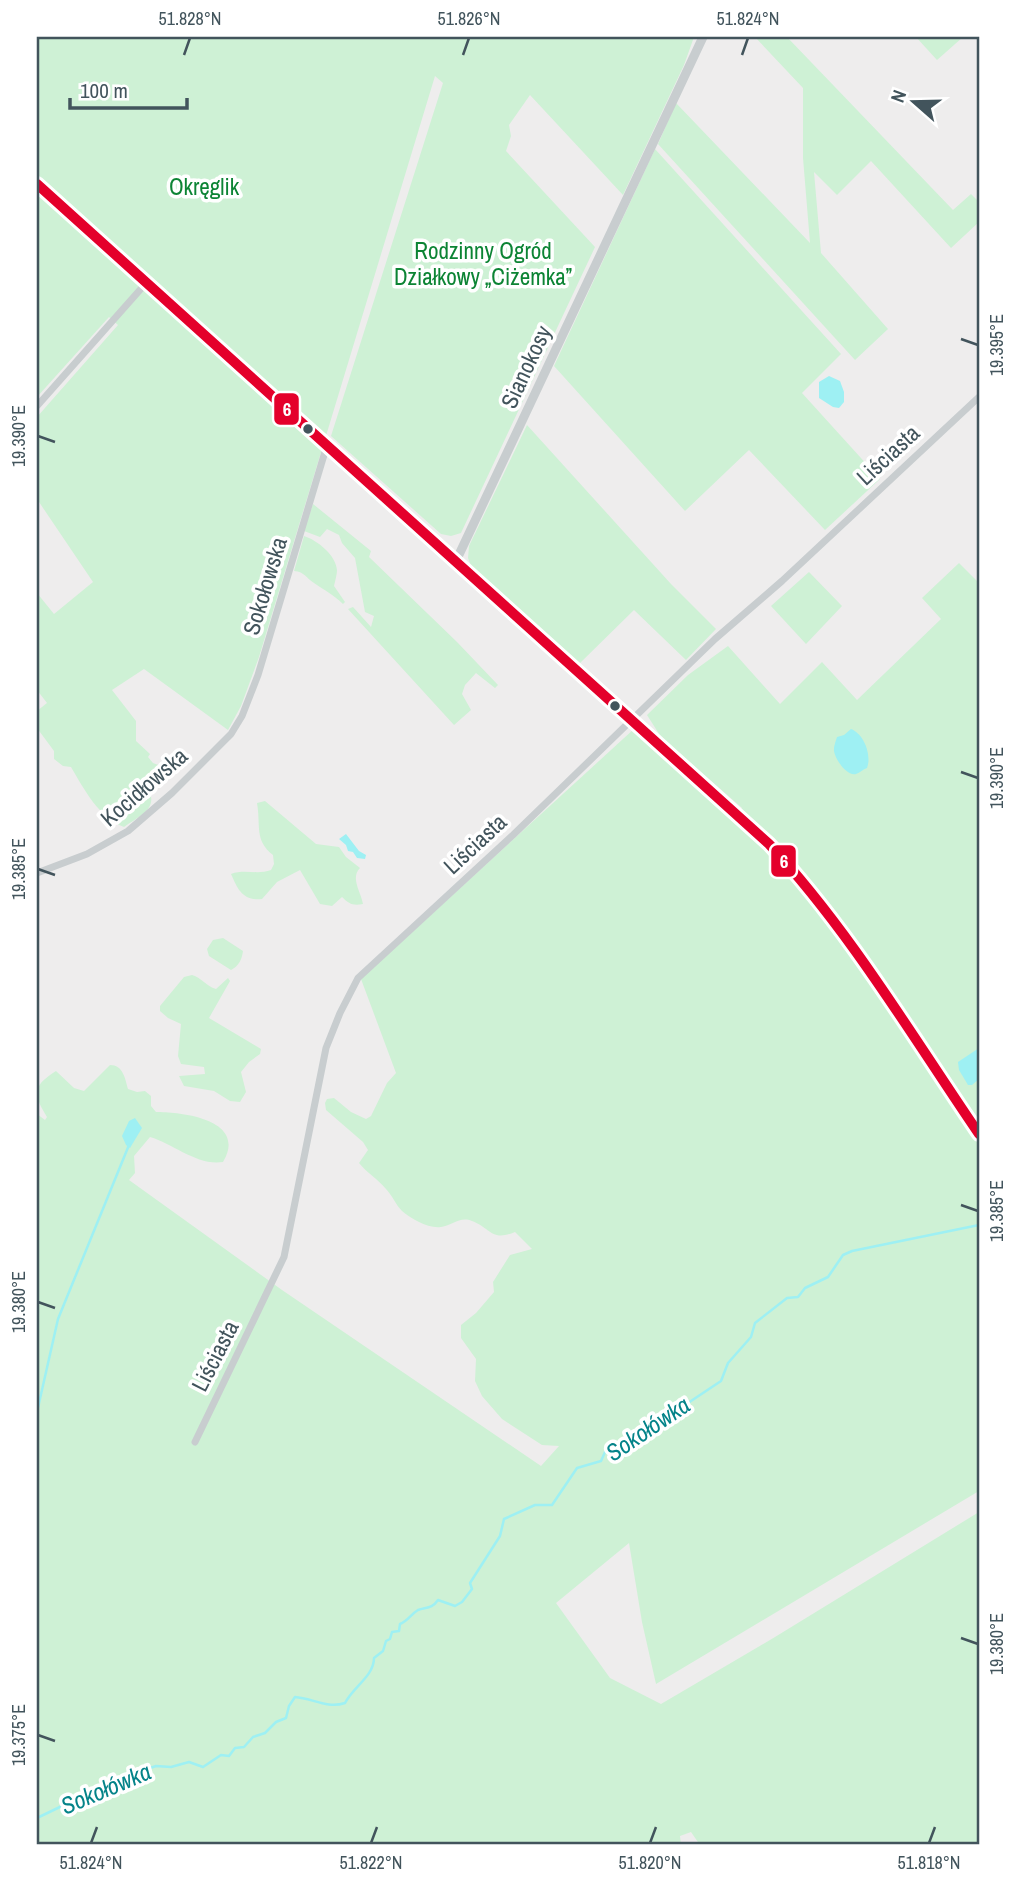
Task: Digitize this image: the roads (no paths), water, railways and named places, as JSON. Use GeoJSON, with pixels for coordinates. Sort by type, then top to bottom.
{"type":"FeatureCollection","features":[{"type":"Feature","properties":{"kind":"main road"},"geometry":{"type":"LineString","coordinates":[[37,184],[759,834],[798,875],[836,924],[979,1134]]}},
{"type":"Feature","properties":{"kind":"street","name":"Sianokosy"},"geometry":{"type":"LineString","coordinates":[[456,561],[703,37]]}},
{"type":"Feature","properties":{"kind":"street"},"geometry":{"type":"LineString","coordinates":[[37,406],[147,282]]}},
{"type":"Feature","properties":{"kind":"street","name":"Liściasta"},"geometry":{"type":"LineString","coordinates":[[195,1442],[284,1257],[326,1048],[355,982],[715,639],[782,581],[979,397]]}},
{"type":"Feature","properties":{"kind":"street","name":"Sokołowska"},"geometry":{"type":"LineString","coordinates":[[231,734],[242,716],[258,675],[327,445]]}},
{"type":"Feature","properties":{"kind":"street","name":"Kocidłowska"},"geometry":{"type":"LineString","coordinates":[[37,873],[87,854],[128,831],[172,793],[231,734]]}},
{"type":"Feature","properties":{"kind":"water"},"geometry":{"type":"Polygon","coordinates":[[[829,376],[840,381],[844,392],[844,402],[839,408],[819,398],[819,382],[829,376]]]}},
{"type":"Feature","properties":{"kind":"water"},"geometry":{"type":"Polygon","coordinates":[[[851,729],[860,735],[868,751],[867,768],[856,774],[845,770],[834,752],[837,737],[851,729]]]}},
{"type":"Feature","properties":{"kind":"water"},"geometry":{"type":"Polygon","coordinates":[[[346,834],[359,851],[366,855],[365,859],[357,858],[353,852],[348,851],[339,839],[346,834]]]}},
{"type":"Feature","properties":{"kind":"water"},"geometry":{"type":"Polygon","coordinates":[[[979,1048],[979,1079],[968,1085],[959,1070],[958,1062],[979,1048]]]}},
{"type":"Feature","properties":{"kind":"water"},"geometry":{"type":"Polygon","coordinates":[[[135,1118],[142,1128],[130,1148],[122,1136],[129,1121],[135,1118]]]}},
{"type":"Feature","properties":{"kind":"waterway"},"geometry":{"type":"LineString","coordinates":[[37,1412],[58,1319],[129,1145]]}},
{"type":"Feature","properties":{"kind":"waterway","name":"Sokołówka"},"geometry":{"type":"LineString","coordinates":[[37,1818],[116,1780],[156,1766],[171,1767],[189,1762],[203,1767],[221,1755],[229,1756],[235,1748],[244,1747],[253,1737],[265,1733],[276,1722],[286,1718],[295,1697],[326,1704],[345,1703],[371,1670],[374,1658],[383,1651],[392,1632],[399,1631],[400,1624],[418,1610],[431,1606],[438,1600],[455,1606],[462,1602],[472,1589],[470,1583],[500,1536],[504,1519],[535,1505],[552,1505],[577,1468],[601,1461],[605,1452],[631,1442],[649,1427],[721,1381],[728,1363],[751,1337],[755,1323],[787,1298],[798,1297],[805,1288],[828,1277],[843,1255],[979,1225]]}},
{"type":"Feature","properties":{"kind":"park label","name":"Okręglik"},"geometry":{"type":"Point","coordinates":[204,187]}},
{"type":"Feature","properties":{"kind":"park label","name":"Rodzinny Ogród Działkowy „Ciżemka”"},"geometry":{"type":"Point","coordinates":[483,264]}}]}
